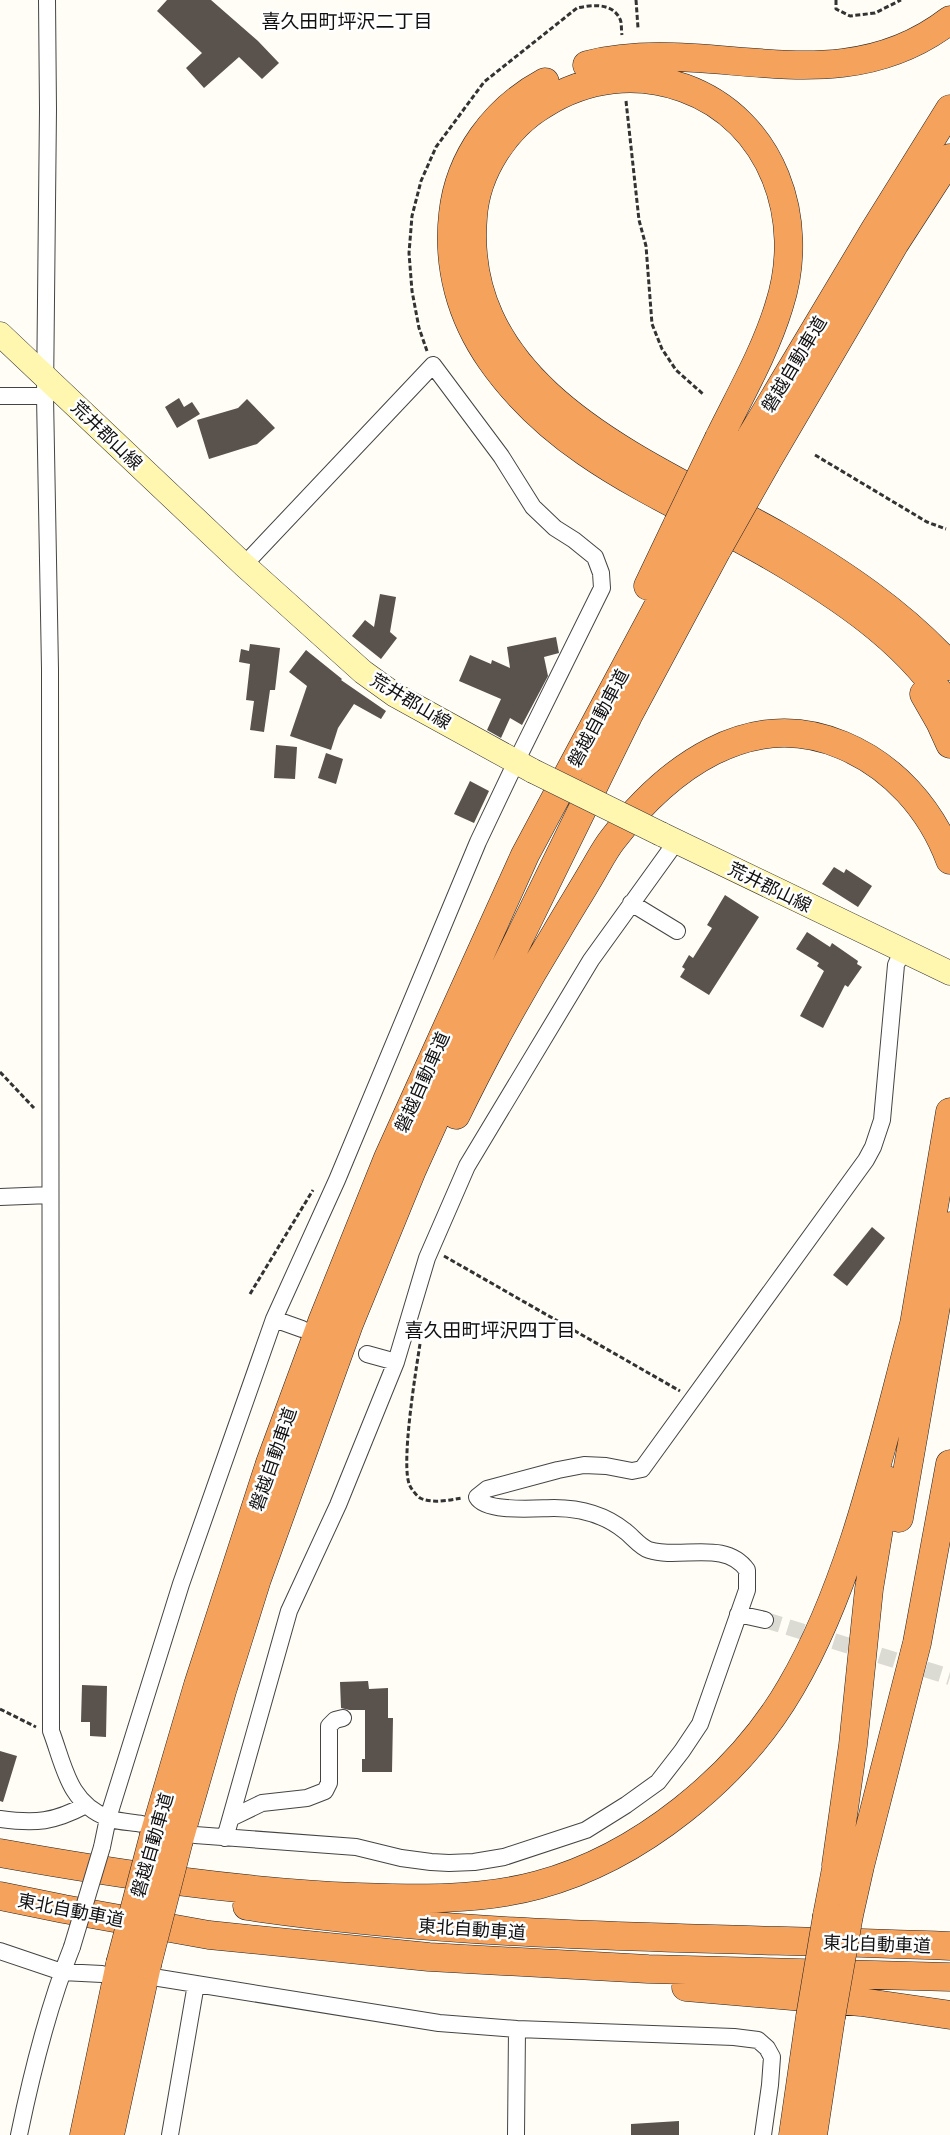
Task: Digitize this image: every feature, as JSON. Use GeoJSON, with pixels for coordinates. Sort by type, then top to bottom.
{"type":"FeatureCollection","features":[{"type":"Feature","properties":{"kind":"highway"},"geometry":{"type":"LineString","coordinates":[[950,20],[922,38],[898,49],[869,58],[842,63],[782,66],[669,58],[636,58],[604,61],[577,68],[548,80],[524,93],[504,110],[486,131],[471,154],[458,188],[451,232],[452,262],[457,290],[468,320],[482,347],[520,397],[549,426],[595,459],[632,482],[770,556],[808,579],[877,628],[904,651],[925,673],[950,709]]}},
{"type":"Feature","properties":{"kind":"highway"},"geometry":{"type":"LineString","coordinates":[[698,535],[719,438],[761,352],[780,304],[789,249],[788,220],[782,194],[774,170],[763,150],[729,113],[708,99],[685,88],[661,81],[637,78],[591,83],[571,90],[532,111],[502,144],[489,162],[480,184],[473,208],[471,236],[473,262],[486,308],[511,353],[544,392],[582,424],[623,452],[779,536],[838,572],[915,630],[950,666]]}},
{"type":"Feature","properties":{"kind":"highway","name":"磐越自動車道"},"geometry":{"type":"LineString","coordinates":[[754,457],[874,231],[950,109]]}},
{"type":"Feature","properties":{"kind":"highway","name":"磐越自動車道"},"geometry":{"type":"LineString","coordinates":[[110,2135],[153,1972],[168,1833],[232,1575],[270,1463],[322,1322],[388,1158],[524,855],[590,698],[654,576],[698,535],[754,457],[950,158]]}},
{"type":"Feature","properties":{"kind":"highway","name":"磐越自動車道"},"geometry":{"type":"LineString","coordinates":[[84,2135],[111,1968],[168,1833],[222,1691],[258,1579],[349,1324],[397,1206],[486,1004],[628,716],[698,535]]}},
{"type":"Feature","properties":{"kind":"highway"},"geometry":{"type":"LineString","coordinates":[[808,579],[864,625],[909,674],[926,696],[950,744]]}},
{"type":"Feature","properties":{"kind":"highway"},"geometry":{"type":"LineString","coordinates":[[296,1472],[358,1328],[470,1087],[518,998],[612,840],[656,790],[693,761],[716,748],[761,735],[808,735],[832,740],[855,750],[876,763],[896,779],[915,799],[931,821],[950,860]]}},
{"type":"Feature","properties":{"kind":"highway"},"geometry":{"type":"LineString","coordinates":[[793,2135],[820,2017],[838,1915],[836,1865],[854,1745],[869,1589],[950,1112]]}},
{"type":"Feature","properties":{"kind":"highway"},"geometry":{"type":"LineString","coordinates":[[836,1865],[866,1711],[950,1226]]}},
{"type":"Feature","properties":{"kind":"highway"},"geometry":{"type":"LineString","coordinates":[[0,1854],[245,1889],[339,1896],[427,1898],[465,1897],[538,1885],[572,1874],[605,1859],[635,1842],[668,1820],[725,1772],[751,1745],[772,1718],[802,1666],[823,1624],[854,1538],[882,1444],[914,1324]]}},
{"type":"Feature","properties":{"kind":"highway"},"geometry":{"type":"LineString","coordinates":[[838,1915],[860,1866],[917,1643],[950,1464]]}},
{"type":"Feature","properties":{"kind":"highway","name":"東北自動車道"},"geometry":{"type":"LineString","coordinates":[[0,1860],[216,1902],[282,1912],[413,1926],[639,1938],[950,1946]]}},
{"type":"Feature","properties":{"kind":"highway","name":"東北自動車道"},"geometry":{"type":"LineString","coordinates":[[0,1896],[209,1935],[429,1957],[648,1969],[950,1977]]}},
{"type":"Feature","properties":{"kind":"highway"},"geometry":{"type":"LineString","coordinates":[[429,1957],[649,1984],[862,2002],[950,2015]]}},
{"type":"Feature","properties":{"kind":"highway"},"geometry":{"type":"LineString","coordinates":[[812,2135],[820,2017]]}},
{"type":"Feature","properties":{"kind":"main road","name":"荒井郡山線"},"geometry":{"type":"LineString","coordinates":[[0,334],[46,386],[363,672],[395,695],[524,766],[950,973]]}},
{"type":"Feature","properties":{"kind":"street"},"geometry":{"type":"LineString","coordinates":[[47,0],[46,386],[50,669],[52,1735],[63,1771],[77,1795],[86,1805],[108,1818],[168,1833],[356,1847],[401,1858],[430,1862],[474,1862],[504,1857],[586,1830],[658,1782],[682,1752],[700,1724],[747,1590],[747,1570],[743,1564],[729,1556],[716,1553],[678,1553],[650,1550],[642,1546],[617,1524],[595,1513],[575,1509],[554,1508],[514,1510],[481,1502],[477,1497],[487,1489],[584,1465],[606,1466],[638,1472],[642,1469],[866,1160],[882,1120],[896,965],[903,950]]}},
{"type":"Feature","properties":{"kind":"street"},"geometry":{"type":"LineString","coordinates":[[19,2135],[41,2043],[62,1972],[72,1947],[102,1847],[108,1818],[181,1584],[274,1319],[340,1172],[478,842],[524,766],[602,588],[601,573],[595,557],[555,528],[533,507],[501,456],[433,365],[244,565]]}},
{"type":"Feature","properties":{"kind":"street"},"geometry":{"type":"LineString","coordinates":[[0,396],[46,386]]}},
{"type":"Feature","properties":{"kind":"street"},"geometry":{"type":"LineString","coordinates":[[225,1838],[289,1611],[338,1505],[396,1362],[431,1249],[467,1166],[546,1031],[591,960],[631,903],[669,838]]}},
{"type":"Feature","properties":{"kind":"street"},"geometry":{"type":"LineString","coordinates":[[631,903],[677,931]]}},
{"type":"Feature","properties":{"kind":"street"},"geometry":{"type":"LineString","coordinates":[[0,1197],[50,1195]]}},
{"type":"Feature","properties":{"kind":"street"},"geometry":{"type":"LineString","coordinates":[[274,1319],[302,1329]]}},
{"type":"Feature","properties":{"kind":"street"},"geometry":{"type":"LineString","coordinates":[[367,1354],[396,1362]]}},
{"type":"Feature","properties":{"kind":"street"},"geometry":{"type":"LineString","coordinates":[[738,1614],[765,1620]]}},
{"type":"Feature","properties":{"kind":"street"},"geometry":{"type":"LineString","coordinates":[[231,1818],[262,1803],[307,1798],[325,1791],[329,1783],[330,1726],[335,1720],[343,1718]]}},
{"type":"Feature","properties":{"kind":"street"},"geometry":{"type":"LineString","coordinates":[[0,1819],[34,1823],[70,1814],[86,1805]]}},
{"type":"Feature","properties":{"kind":"street"},"geometry":{"type":"LineString","coordinates":[[0,1950],[62,1972],[111,1968]]}},
{"type":"Feature","properties":{"kind":"street"},"geometry":{"type":"LineString","coordinates":[[153,1972],[196,1984],[439,2022],[518,2029],[734,2036],[758,2040],[768,2048],[772,2057],[763,2135]]}},
{"type":"Feature","properties":{"kind":"street"},"geometry":{"type":"LineString","coordinates":[[170,2135],[196,1984]]}},
{"type":"Feature","properties":{"kind":"street"},"geometry":{"type":"LineString","coordinates":[[516,2135],[518,2029]]}},
{"type":"Feature","properties":{"kind":"path"},"geometry":{"type":"LineString","coordinates":[[636,0],[638,28]]}},
{"type":"Feature","properties":{"kind":"path"},"geometry":{"type":"LineString","coordinates":[[836,0],[836,9],[850,16],[874,13],[901,0]]}},
{"type":"Feature","properties":{"kind":"path"},"geometry":{"type":"LineString","coordinates":[[626,101],[639,220],[646,246],[652,324],[662,349],[676,370],[703,394]]}},
{"type":"Feature","properties":{"kind":"path"},"geometry":{"type":"LineString","coordinates":[[816,455],[927,522],[946,529]]}},
{"type":"Feature","properties":{"kind":"path"},"geometry":{"type":"LineString","coordinates":[[0,1072],[50,1125]]}},
{"type":"Feature","properties":{"kind":"path"},"geometry":{"type":"LineString","coordinates":[[250,1294],[298,1212],[318,1182]]}},
{"type":"Feature","properties":{"kind":"path"},"geometry":{"type":"LineString","coordinates":[[431,1249],[693,1399]]}},
{"type":"Feature","properties":{"kind":"path"},"geometry":{"type":"LineString","coordinates":[[420,1343],[413,1387],[407,1460],[409,1485],[419,1498],[435,1501],[477,1497]]}},
{"type":"Feature","properties":{"kind":"path"},"geometry":{"type":"LineString","coordinates":[[0,1709],[52,1735]]}},
{"type":"Feature","properties":{"kind":"building"},"geometry":{"type":"Polygon","coordinates":[[[167,0],[211,0],[258,41],[279,63],[262,79],[239,57],[204,88],[186,68],[202,53],[157,11],[167,0]]]}},
{"type":"Feature","properties":{"kind":"building"},"geometry":{"type":"Polygon","coordinates":[[[179,398],[184,407],[192,402],[200,414],[177,428],[165,407],[179,398]]]}},
{"type":"Feature","properties":{"kind":"building"},"geometry":{"type":"Polygon","coordinates":[[[247,399],[275,428],[257,444],[209,459],[197,420],[238,408],[247,399]]]}},
{"type":"Feature","properties":{"kind":"building"},"geometry":{"type":"Polygon","coordinates":[[[380,594],[396,597],[390,632],[397,638],[381,659],[352,636],[365,620],[374,627],[380,594]]]}},
{"type":"Feature","properties":{"kind":"building"},"geometry":{"type":"Polygon","coordinates":[[[556,637],[559,653],[544,657],[548,676],[522,725],[510,718],[501,738],[487,730],[501,699],[459,681],[470,655],[491,664],[492,660],[510,668],[507,647],[556,637]]]}},
{"type":"Feature","properties":{"kind":"building"},"geometry":{"type":"Polygon","coordinates":[[[250,644],[280,648],[275,690],[270,690],[264,732],[250,730],[254,701],[246,700],[250,664],[239,662],[241,649],[249,651],[250,644]]]}},
{"type":"Feature","properties":{"kind":"building"},"geometry":{"type":"Polygon","coordinates":[[[306,650],[341,680],[386,711],[381,719],[354,704],[338,728],[331,750],[290,736],[307,686],[289,672],[306,650]]]}},
{"type":"Feature","properties":{"kind":"building"},"geometry":{"type":"Polygon","coordinates":[[[276,745],[297,747],[295,779],[274,778],[276,745]]]}},
{"type":"Feature","properties":{"kind":"building"},"geometry":{"type":"Polygon","coordinates":[[[326,753],[343,759],[336,784],[318,778],[326,753]]]}},
{"type":"Feature","properties":{"kind":"building"},"geometry":{"type":"Polygon","coordinates":[[[470,781],[489,791],[474,823],[454,814],[470,781]]]}},
{"type":"Feature","properties":{"kind":"building"},"geometry":{"type":"Polygon","coordinates":[[[834,867],[844,873],[846,869],[872,886],[858,907],[822,884],[834,867]]]}},
{"type":"Feature","properties":{"kind":"building"},"geometry":{"type":"Polygon","coordinates":[[[725,895],[759,917],[709,995],[680,977],[685,969],[682,967],[689,955],[693,958],[712,928],[707,925],[725,895]]]}},
{"type":"Feature","properties":{"kind":"building"},"geometry":{"type":"Polygon","coordinates":[[[807,932],[830,947],[832,943],[858,961],[857,964],[862,967],[848,987],[845,985],[823,1028],[800,1016],[824,971],[817,966],[819,963],[796,949],[807,932]]]}},
{"type":"Feature","properties":{"kind":"building"},"geometry":{"type":"Polygon","coordinates":[[[872,1227],[885,1238],[847,1286],[833,1275],[872,1227]]]}},
{"type":"Feature","properties":{"kind":"building"},"geometry":{"type":"Polygon","coordinates":[[[368,1681],[369,1689],[388,1688],[388,1718],[393,1718],[392,1772],[362,1772],[362,1759],[365,1759],[365,1710],[341,1708],[340,1682],[368,1681]]]}},
{"type":"Feature","properties":{"kind":"building"},"geometry":{"type":"Polygon","coordinates":[[[82,1685],[107,1686],[106,1737],[90,1736],[90,1722],[81,1722],[82,1685]]]}},
{"type":"Feature","properties":{"kind":"building"},"geometry":{"type":"Polygon","coordinates":[[[0,1751],[17,1756],[3,1802],[0,1801],[0,1751]]]}},
{"type":"Feature","properties":{"kind":"building"},"geometry":{"type":"Polygon","coordinates":[[[679,2121],[679,2135],[631,2135],[631,2124],[679,2121]]]}},
{"type":"Feature","properties":{"kind":"tunnel"},"geometry":{"type":"LineString","coordinates":[[765,1620],[950,1677]]}},
{"type":"Feature","properties":{"kind":"district","name":"喜久田町坪沢二丁目"},"geometry":{"type":"Point","coordinates":[347,21]}},
{"type":"Feature","properties":{"kind":"district","name":"喜久田町坪沢四丁目"},"geometry":{"type":"Point","coordinates":[490,1330]}}]}
